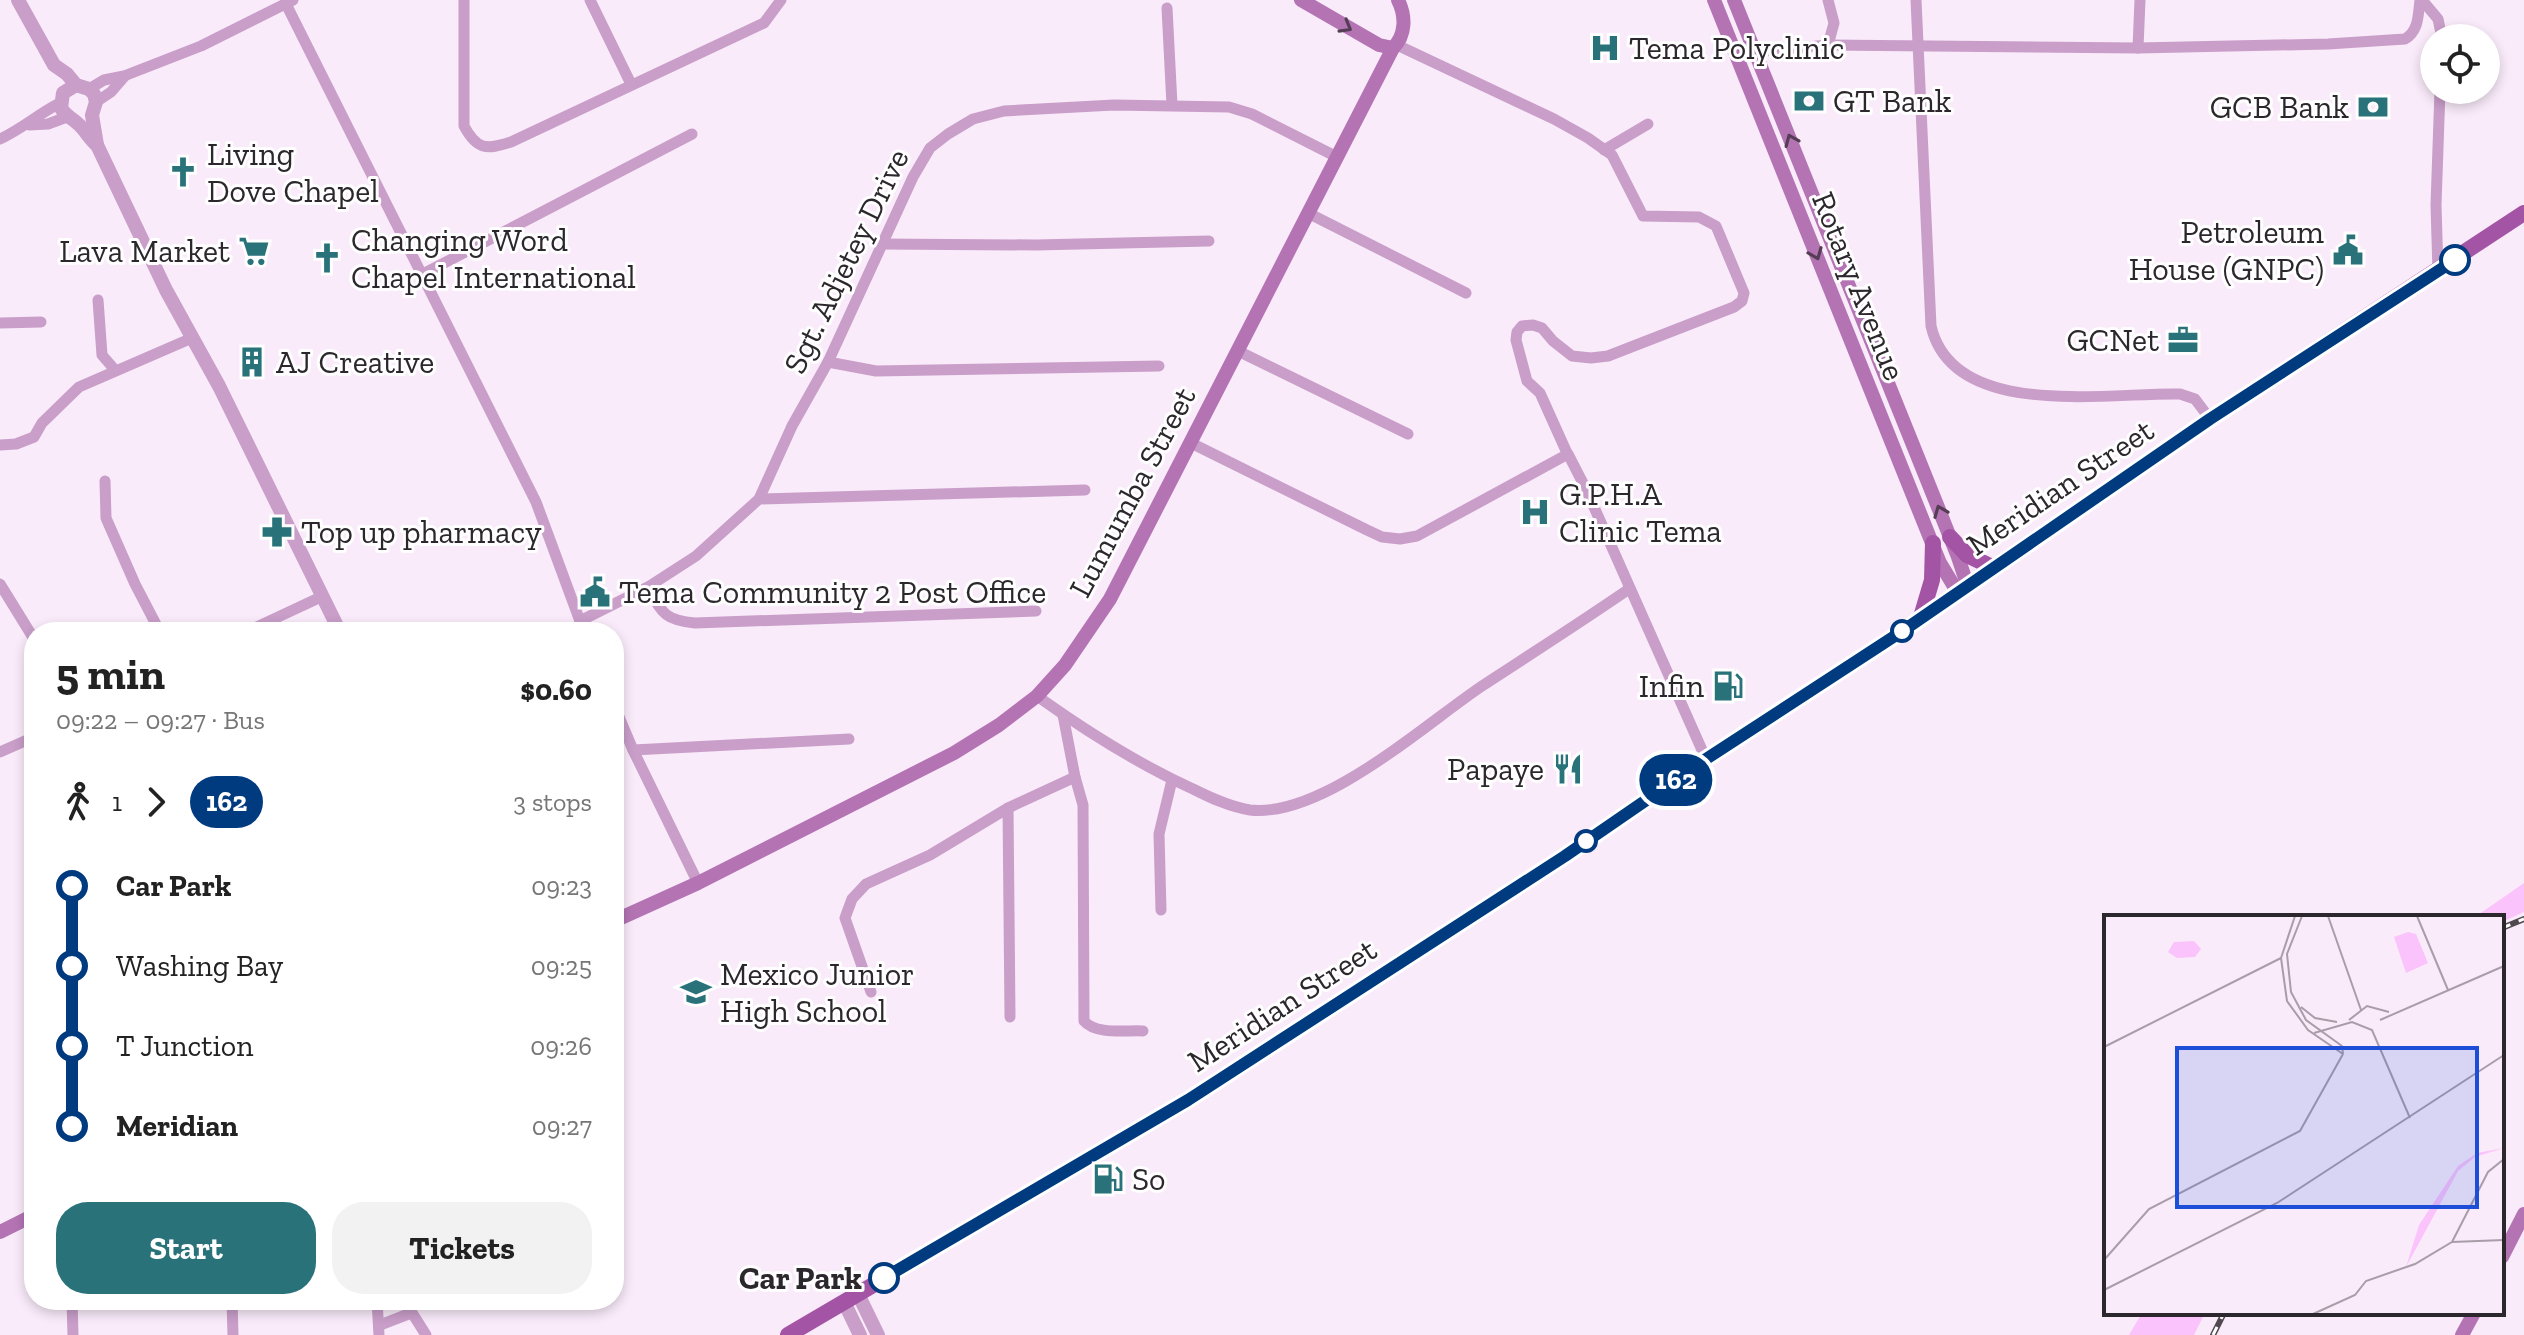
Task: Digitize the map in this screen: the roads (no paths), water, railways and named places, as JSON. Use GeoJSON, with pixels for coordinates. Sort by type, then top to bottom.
{"type":"FeatureCollection","features":[{"type":"Feature","properties":{"kind":"main road"},"geometry":{"type":"LineString","coordinates":[[1301,0],[1379,45],[1395,46],[1403,29],[1398,0]]}},
{"type":"Feature","properties":{"kind":"main road","name":"Rotary Avenue"},"geometry":{"type":"LineString","coordinates":[[1714,0],[1933,543],[1944,569],[1962,588]]}},
{"type":"Feature","properties":{"kind":"main road","name":"Rotary Avenue"},"geometry":{"type":"LineString","coordinates":[[1734,0],[1950,537],[1962,588]]}},
{"type":"Feature","properties":{"kind":"main road","name":"Lumumba Street"},"geometry":{"type":"LineString","coordinates":[[624,916],[698,883],[954,753],[1037,696],[1084,639],[1110,599],[1395,46]]}},
{"type":"Feature","properties":{"kind":"main road"},"geometry":{"type":"LineString","coordinates":[[1783,173],[1802,166]]}},
{"type":"Feature","properties":{"kind":"main road","name":"Meridian Street"},"geometry":{"type":"LineString","coordinates":[[788,1335],[1188,1100],[1565,856],[1920,619],[2210,419],[2524,213]]}},
{"type":"Feature","properties":{"kind":"main road"},"geometry":{"type":"LineString","coordinates":[[1950,537],[1967,555],[1992,567]]}},
{"type":"Feature","properties":{"kind":"main road"},"geometry":{"type":"LineString","coordinates":[[1920,619],[1932,580],[1933,543]]}},
{"type":"Feature","properties":{"kind":"main road"},"geometry":{"type":"LineString","coordinates":[[2504,1253],[2524,1214]]}},
{"type":"Feature","properties":{"kind":"main road"},"geometry":{"type":"LineString","coordinates":[[0,1232],[24,1220]]}},
{"type":"Feature","properties":{"kind":"main road"},"geometry":{"type":"LineString","coordinates":[[2462,1335],[2473,1315]]}},
{"type":"Feature","properties":{"kind":"street"},"geometry":{"type":"LineString","coordinates":[[18,0],[54,65],[61,98],[72,119],[97,145]]}},
{"type":"Feature","properties":{"kind":"street"},"geometry":{"type":"LineString","coordinates":[[464,0],[464,126],[472,140],[480,146],[491,148],[511,142],[764,23],[781,0]]}},
{"type":"Feature","properties":{"kind":"street"},"geometry":{"type":"LineString","coordinates":[[590,0],[631,84]]}},
{"type":"Feature","properties":{"kind":"street"},"geometry":{"type":"LineString","coordinates":[[1828,0],[1834,23],[1828,45]]}},
{"type":"Feature","properties":{"kind":"street"},"geometry":{"type":"LineString","coordinates":[[1916,0],[1931,326],[1935,342],[1945,358],[1970,374],[2010,392],[2041,397],[2180,394],[2195,399],[2210,419]]}},
{"type":"Feature","properties":{"kind":"street"},"geometry":{"type":"LineString","coordinates":[[2138,48],[2140,0]]}},
{"type":"Feature","properties":{"kind":"street"},"geometry":{"type":"LineString","coordinates":[[1754,52],[1828,45],[2138,48],[2328,44],[2405,39],[2416,28],[2421,0]]}},
{"type":"Feature","properties":{"kind":"street"},"geometry":{"type":"LineString","coordinates":[[2421,0],[2439,24]]}},
{"type":"Feature","properties":{"kind":"street"},"geometry":{"type":"LineString","coordinates":[[0,139],[29,125],[61,98],[88,98],[111,92],[124,76],[201,46],[290,2],[536,502],[580,622]]}},
{"type":"Feature","properties":{"kind":"street"},"geometry":{"type":"LineString","coordinates":[[1167,8],[1172,105]]}},
{"type":"Feature","properties":{"kind":"street"},"geometry":{"type":"LineString","coordinates":[[1395,46],[1554,119],[1612,155],[1643,216],[1699,217],[1716,226],[1744,293],[1742,301],[1734,307],[1608,356],[1572,356],[1542,328],[1533,325],[1522,326],[1516,340],[1527,381],[1540,393],[1581,477],[1706,759]]}},
{"type":"Feature","properties":{"kind":"street"},"geometry":{"type":"LineString","coordinates":[[54,65],[67,74],[88,98],[97,145],[335,622]]}},
{"type":"Feature","properties":{"kind":"street"},"geometry":{"type":"LineString","coordinates":[[29,125],[85,120],[88,98]]}},
{"type":"Feature","properties":{"kind":"street"},"geometry":{"type":"LineString","coordinates":[[2438,272],[2436,205],[2440,104]]}},
{"type":"Feature","properties":{"kind":"street","name":"Sgt. Adjetey Drive"},"geometry":{"type":"LineString","coordinates":[[590,622],[696,556],[759,499],[792,426],[828,362],[913,177],[930,148],[948,134],[973,119],[1004,111],[1172,105],[1229,107],[1252,114],[1337,157]]}},
{"type":"Feature","properties":{"kind":"street"},"geometry":{"type":"LineString","coordinates":[[1604,150],[1648,124]]}},
{"type":"Feature","properties":{"kind":"street"},"geometry":{"type":"LineString","coordinates":[[423,274],[692,134]]}},
{"type":"Feature","properties":{"kind":"street"},"geometry":{"type":"LineString","coordinates":[[1308,213],[1466,293]]}},
{"type":"Feature","properties":{"kind":"street"},"geometry":{"type":"LineString","coordinates":[[880,244],[1036,245],[1209,241]]}},
{"type":"Feature","properties":{"kind":"street"},"geometry":{"type":"LineString","coordinates":[[98,300],[102,355],[115,370]]}},
{"type":"Feature","properties":{"kind":"street"},"geometry":{"type":"LineString","coordinates":[[0,323],[41,322]]}},
{"type":"Feature","properties":{"kind":"street"},"geometry":{"type":"LineString","coordinates":[[0,445],[16,444],[34,437],[42,423],[79,387],[192,338]]}},
{"type":"Feature","properties":{"kind":"street"},"geometry":{"type":"LineString","coordinates":[[1238,351],[1408,434]]}},
{"type":"Feature","properties":{"kind":"street"},"geometry":{"type":"LineString","coordinates":[[828,362],[876,371],[1159,366]]}},
{"type":"Feature","properties":{"kind":"street"},"geometry":{"type":"LineString","coordinates":[[1191,443],[1382,537],[1400,539],[1417,536],[1448,521],[1567,453]]}},
{"type":"Feature","properties":{"kind":"street"},"geometry":{"type":"LineString","coordinates":[[105,481],[106,518],[155,622]]}},
{"type":"Feature","properties":{"kind":"street"},"geometry":{"type":"LineString","coordinates":[[759,499],[1085,490]]}},
{"type":"Feature","properties":{"kind":"street"},"geometry":{"type":"LineString","coordinates":[[0,584],[24,623]]}},
{"type":"Feature","properties":{"kind":"street"},"geometry":{"type":"LineString","coordinates":[[648,587],[662,614],[676,621],[695,623],[1036,611]]}},
{"type":"Feature","properties":{"kind":"street"},"geometry":{"type":"LineString","coordinates":[[1037,696],[1172,780],[1226,804],[1249,810],[1272,810],[1296,805],[1345,782],[1629,589]]}},
{"type":"Feature","properties":{"kind":"street"},"geometry":{"type":"LineString","coordinates":[[267,622],[323,596]]}},
{"type":"Feature","properties":{"kind":"street"},"geometry":{"type":"LineString","coordinates":[[1063,715],[1083,805],[1084,1021],[1098,1029],[1143,1031]]}},
{"type":"Feature","properties":{"kind":"street"},"geometry":{"type":"LineString","coordinates":[[624,729],[698,883]]}},
{"type":"Feature","properties":{"kind":"street"},"geometry":{"type":"LineString","coordinates":[[633,750],[849,739]]}},
{"type":"Feature","properties":{"kind":"street"},"geometry":{"type":"LineString","coordinates":[[0,752],[24,741]]}},
{"type":"Feature","properties":{"kind":"street"},"geometry":{"type":"LineString","coordinates":[[871,992],[845,918],[852,899],[866,884],[930,855],[1008,808],[1075,777]]}},
{"type":"Feature","properties":{"kind":"street"},"geometry":{"type":"LineString","coordinates":[[1161,910],[1159,834],[1172,780]]}},
{"type":"Feature","properties":{"kind":"street"},"geometry":{"type":"LineString","coordinates":[[1008,808],[1010,1017]]}},
{"type":"Feature","properties":{"kind":"street"},"geometry":{"type":"LineString","coordinates":[[851,1298],[860,1335]]}},
{"type":"Feature","properties":{"kind":"street"},"geometry":{"type":"LineString","coordinates":[[851,1298],[878,1335]]}},
{"type":"Feature","properties":{"kind":"street"},"geometry":{"type":"LineString","coordinates":[[72,1310],[73,1335]]}},
{"type":"Feature","properties":{"kind":"street"},"geometry":{"type":"LineString","coordinates":[[232,1310],[233,1335]]}},
{"type":"Feature","properties":{"kind":"street"},"geometry":{"type":"LineString","coordinates":[[378,1310],[380,1330],[411,1313]]}},
{"type":"Feature","properties":{"kind":"street"},"geometry":{"type":"LineString","coordinates":[[409,1310],[426,1335]]}},
{"type":"Feature","properties":{"kind":"railway"},"geometry":{"type":"LineString","coordinates":[[2504,927],[2524,919]]}},
{"type":"Feature","properties":{"kind":"railway"},"geometry":{"type":"LineString","coordinates":[[2213,1335],[2223,1315]]}},
{"type":"Feature","properties":{"kind":"place","name":"Tema Polyclinic"},"geometry":{"type":"Point","coordinates":[1605,48]}},
{"type":"Feature","properties":{"kind":"place","name":"GT Bank"},"geometry":{"type":"Point","coordinates":[1809,101]}},
{"type":"Feature","properties":{"kind":"place","name":"GCB Bank"},"geometry":{"type":"Point","coordinates":[2373,107]}},
{"type":"Feature","properties":{"kind":"place","name":"Living Dove Chapel"},"geometry":{"type":"Point","coordinates":[183,172]}},
{"type":"Feature","properties":{"kind":"place","name":"Petroleum House (GNPC)"},"geometry":{"type":"Point","coordinates":[2348,250]}},
{"type":"Feature","properties":{"kind":"place","name":"Lava Market"},"geometry":{"type":"Point","coordinates":[254,251]}},
{"type":"Feature","properties":{"kind":"place","name":"Changing Word Chapel International"},"geometry":{"type":"Point","coordinates":[327,258]}},
{"type":"Feature","properties":{"kind":"place","name":"GCNet"},"geometry":{"type":"Point","coordinates":[2183,340]}},
{"type":"Feature","properties":{"kind":"place","name":"AJ Creative"},"geometry":{"type":"Point","coordinates":[252,362]}},
{"type":"Feature","properties":{"kind":"place","name":"G.P.H.A Clinic Tema"},"geometry":{"type":"Point","coordinates":[1535,512]}},
{"type":"Feature","properties":{"kind":"place","name":"Top up pharmacy"},"geometry":{"type":"Point","coordinates":[277,532]}},
{"type":"Feature","properties":{"kind":"place","name":"Tema Community 2 Post Office"},"geometry":{"type":"Point","coordinates":[595,592]}},
{"type":"Feature","properties":{"kind":"place","name":"Infin"},"geometry":{"type":"Point","coordinates":[1728,686]}},
{"type":"Feature","properties":{"kind":"place","name":"Papaye"},"geometry":{"type":"Point","coordinates":[1568,769]}},
{"type":"Feature","properties":{"kind":"place","name":"Mexico Junior High School"},"geometry":{"type":"Point","coordinates":[696,992]}},
{"type":"Feature","properties":{"kind":"place","name":"So"},"geometry":{"type":"Point","coordinates":[1108,1179]}},
{"type":"Feature","properties":{"kind":"place","name":"Car Park"},"geometry":{"type":"Point","coordinates":[884,1278]}}]}
